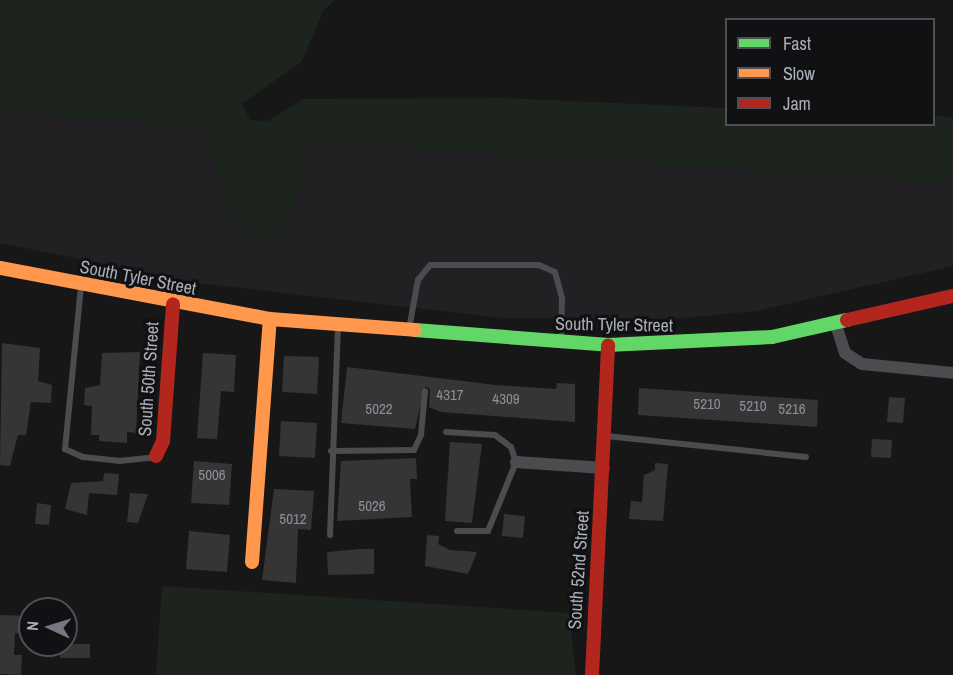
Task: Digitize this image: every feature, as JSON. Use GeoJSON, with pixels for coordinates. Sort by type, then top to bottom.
{"type":"FeatureCollection","features":[{"type":"Feature","properties":{"kind":"main road","name":"South Tyler Street"},"geometry":{"type":"LineString","coordinates":[[0,268],[173,304],[270,319],[409,333],[608,345],[727,342],[836,325],[953,296]]}},
{"type":"Feature","properties":{"kind":"main road","name":"South 50th Street"},"geometry":{"type":"LineString","coordinates":[[156,456],[163,441],[173,304]]}},
{"type":"Feature","properties":{"kind":"main road"},"geometry":{"type":"LineString","coordinates":[[252,562],[270,319]]}},
{"type":"Feature","properties":{"kind":"main road","name":"South 52nd Street"},"geometry":{"type":"LineString","coordinates":[[592,675],[604,468],[608,345]]}},
{"type":"Feature","properties":{"kind":"street"},"geometry":{"type":"LineString","coordinates":[[836,325],[846,353],[862,364],[953,373]]}},
{"type":"Feature","properties":{"kind":"street"},"geometry":{"type":"LineString","coordinates":[[516,462],[604,468]]}},
{"type":"Feature","properties":{"kind":"lane"},"geometry":{"type":"LineString","coordinates":[[409,333],[418,280],[430,265],[539,265],[555,272],[562,299],[561,342]]}},
{"type":"Feature","properties":{"kind":"lane"},"geometry":{"type":"LineString","coordinates":[[81,286],[66,449],[78,456],[119,461],[156,456]]}},
{"type":"Feature","properties":{"kind":"lane"},"geometry":{"type":"LineString","coordinates":[[330,535],[331,451],[338,326]]}},
{"type":"Feature","properties":{"kind":"lane"},"geometry":{"type":"LineString","coordinates":[[331,451],[414,450],[421,435],[425,391]]}},
{"type":"Feature","properties":{"kind":"lane"},"geometry":{"type":"LineString","coordinates":[[446,432],[495,435],[511,447],[516,462],[488,531],[457,531]]}},
{"type":"Feature","properties":{"kind":"lane"},"geometry":{"type":"LineString","coordinates":[[605,436],[806,457]]}},
{"type":"Feature","properties":{"kind":"shaded area"},"geometry":{"type":"Polygon","coordinates":[[[0,0],[335,0],[323,11],[302,61],[242,104],[250,120],[268,121],[303,99],[505,98],[725,108],[725,126],[935,126],[935,116],[953,117],[953,184],[309,142],[293,216],[284,231],[258,244],[229,212],[207,135],[187,125],[0,113],[0,0]]]}},
{"type":"Feature","properties":{"kind":"shaded area"},"geometry":{"type":"Polygon","coordinates":[[[0,112],[953,171],[953,266],[757,311],[673,319],[502,318],[205,284],[0,243],[0,112]]]}},
{"type":"Feature","properties":{"kind":"shaded area"},"geometry":{"type":"Polygon","coordinates":[[[162,586],[569,613],[576,675],[156,675],[162,586]]]}},
{"type":"Feature","properties":{"kind":"building"},"geometry":{"type":"Polygon","coordinates":[[[2,343],[40,348],[38,381],[52,385],[51,403],[31,402],[26,435],[18,435],[10,466],[0,465],[2,343]]]}},
{"type":"Feature","properties":{"kind":"building"},"geometry":{"type":"Polygon","coordinates":[[[140,352],[136,433],[127,432],[127,443],[99,441],[99,435],[91,435],[92,406],[84,405],[85,388],[100,385],[102,353],[140,352]]]}},
{"type":"Feature","properties":{"kind":"building"},"geometry":{"type":"Polygon","coordinates":[[[203,353],[236,355],[234,392],[221,391],[217,439],[197,438],[203,353]]]}},
{"type":"Feature","properties":{"kind":"building"},"geometry":{"type":"Polygon","coordinates":[[[284,356],[319,357],[317,394],[282,392],[284,356]]]}},
{"type":"Feature","properties":{"kind":"building"},"geometry":{"type":"Polygon","coordinates":[[[347,367],[496,385],[556,389],[557,383],[575,384],[575,422],[441,412],[429,407],[430,389],[425,386],[415,429],[341,423],[347,367]]]}},
{"type":"Feature","properties":{"kind":"building"},"geometry":{"type":"Polygon","coordinates":[[[639,388],[818,400],[817,427],[638,415],[639,388]]]}},
{"type":"Feature","properties":{"kind":"building"},"geometry":{"type":"Polygon","coordinates":[[[889,397],[905,398],[903,423],[887,422],[889,397]]]}},
{"type":"Feature","properties":{"kind":"building"},"geometry":{"type":"Polygon","coordinates":[[[281,421],[317,423],[315,458],[279,456],[281,421]]]}},
{"type":"Feature","properties":{"kind":"building"},"geometry":{"type":"Polygon","coordinates":[[[872,439],[892,440],[891,458],[871,457],[872,439]]]}},
{"type":"Feature","properties":{"kind":"building"},"geometry":{"type":"Polygon","coordinates":[[[450,442],[482,444],[472,523],[445,521],[450,442]]]}},
{"type":"Feature","properties":{"kind":"building"},"geometry":{"type":"Polygon","coordinates":[[[416,458],[417,479],[410,479],[412,517],[337,521],[341,461],[416,458]]]}},
{"type":"Feature","properties":{"kind":"building"},"geometry":{"type":"Polygon","coordinates":[[[194,461],[232,464],[229,505],[191,503],[194,461]]]}},
{"type":"Feature","properties":{"kind":"building"},"geometry":{"type":"Polygon","coordinates":[[[655,463],[668,464],[663,521],[629,519],[631,501],[642,502],[644,475],[655,470],[655,463]]]}},
{"type":"Feature","properties":{"kind":"building"},"geometry":{"type":"Polygon","coordinates":[[[104,473],[119,474],[117,495],[89,493],[87,515],[65,509],[71,483],[103,481],[104,473]]]}},
{"type":"Feature","properties":{"kind":"building"},"geometry":{"type":"Polygon","coordinates":[[[274,489],[314,491],[311,530],[298,529],[296,583],[262,580],[274,489]]]}},
{"type":"Feature","properties":{"kind":"building"},"geometry":{"type":"Polygon","coordinates":[[[130,493],[148,494],[138,523],[127,522],[130,493]]]}},
{"type":"Feature","properties":{"kind":"building"},"geometry":{"type":"Polygon","coordinates":[[[37,503],[51,505],[49,525],[35,524],[37,503]]]}},
{"type":"Feature","properties":{"kind":"building"},"geometry":{"type":"Polygon","coordinates":[[[504,514],[525,516],[523,538],[502,536],[504,514]]]}},
{"type":"Feature","properties":{"kind":"building"},"geometry":{"type":"Polygon","coordinates":[[[189,531],[230,535],[227,572],[186,569],[189,531]]]}},
{"type":"Feature","properties":{"kind":"building"},"geometry":{"type":"Polygon","coordinates":[[[427,535],[439,536],[438,544],[450,550],[477,552],[468,574],[425,566],[427,535]]]}},
{"type":"Feature","properties":{"kind":"building"},"geometry":{"type":"Polygon","coordinates":[[[374,549],[374,574],[328,575],[327,552],[374,549]]]}},
{"type":"Feature","properties":{"kind":"building"},"geometry":{"type":"Polygon","coordinates":[[[0,615],[18,616],[14,655],[22,657],[21,675],[0,674],[0,615]]]}},
{"type":"Feature","properties":{"kind":"building"},"geometry":{"type":"Polygon","coordinates":[[[78,644],[90,644],[90,658],[60,658],[78,657],[78,644]]]}},
{"type":"Feature","properties":{"kind":"traffic: fast"},"geometry":{"type":"LineString","coordinates":[[415,330],[608,345],[772,337],[847,320]]}},
{"type":"Feature","properties":{"kind":"traffic: slow"},"geometry":{"type":"LineString","coordinates":[[0,268],[270,319],[415,330]]}},
{"type":"Feature","properties":{"kind":"traffic: slow"},"geometry":{"type":"LineString","coordinates":[[252,562],[270,319]]}},
{"type":"Feature","properties":{"kind":"traffic: jam"},"geometry":{"type":"LineString","coordinates":[[847,320],[953,296]]}},
{"type":"Feature","properties":{"kind":"traffic: jam"},"geometry":{"type":"LineString","coordinates":[[156,456],[163,441],[173,304]]}},
{"type":"Feature","properties":{"kind":"traffic: jam"},"geometry":{"type":"LineString","coordinates":[[592,675],[608,345]]}}]}
